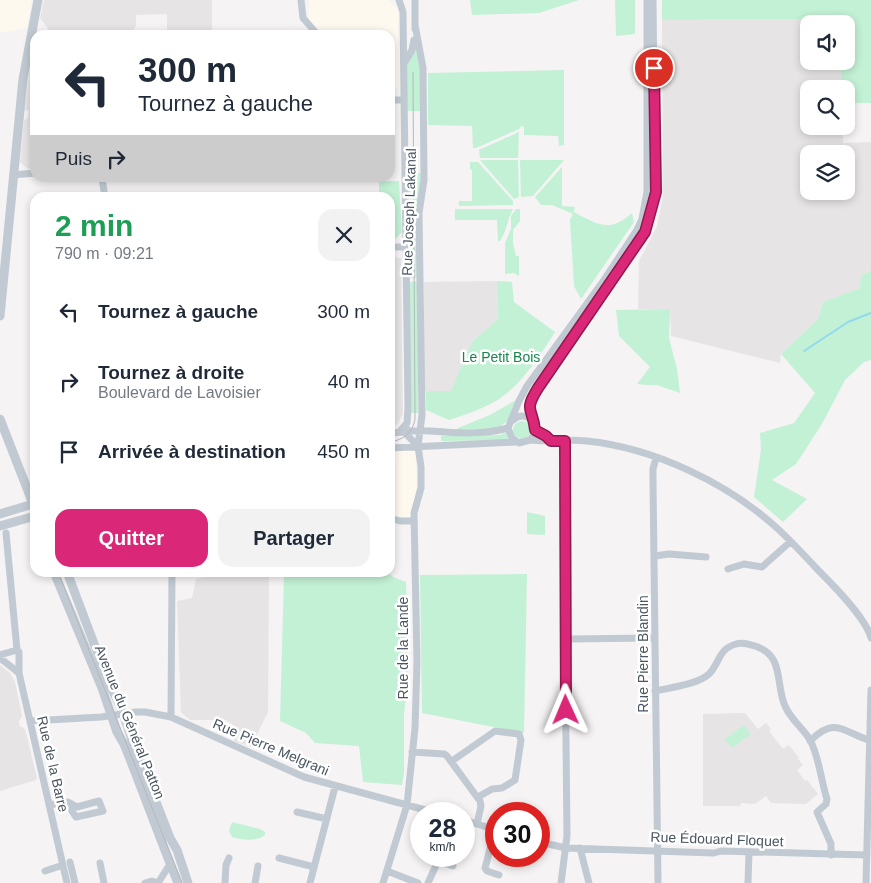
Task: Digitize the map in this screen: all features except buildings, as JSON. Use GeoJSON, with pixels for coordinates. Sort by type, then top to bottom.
{"type":"FeatureCollection","features":[{"type":"Feature","properties":{"kind":"street"},"geometry":{"type":"LineString","coordinates":[[32,30],[38,0]]}},
{"type":"Feature","properties":{"kind":"street"},"geometry":{"type":"LineString","coordinates":[[300,0],[303,18],[314,30]]}},
{"type":"Feature","properties":{"kind":"street"},"geometry":{"type":"LineString","coordinates":[[399,0],[403,12],[404,64]]}},
{"type":"Feature","properties":{"kind":"street","name":"Rue Joseph Lakanal"},"geometry":{"type":"LineString","coordinates":[[403,431],[408,423],[404,64],[412,50],[415,0]]}},
{"type":"Feature","properties":{"kind":"street"},"geometry":{"type":"LineString","coordinates":[[395,432],[494,432],[508,428],[523,393],[604,280],[637,230],[644,210],[648,175],[647,0]]}},
{"type":"Feature","properties":{"kind":"street"},"geometry":{"type":"LineString","coordinates":[[530,440],[534,426],[530,409],[533,396],[645,232],[650,216],[656,192],[653,0]]}},
{"type":"Feature","properties":{"kind":"street","name":"Rue Joseph Lakanal"},"geometry":{"type":"LineString","coordinates":[[415,25],[423,68],[424,180],[419,213],[421,431]]}},
{"type":"Feature","properties":{"kind":"street"},"geometry":{"type":"LineString","coordinates":[[0,316],[23,79],[30,42]]}},
{"type":"Feature","properties":{"kind":"street"},"geometry":{"type":"LineString","coordinates":[[395,100],[404,100]]}},
{"type":"Feature","properties":{"kind":"street"},"geometry":{"type":"LineString","coordinates":[[14,175],[30,173]]}},
{"type":"Feature","properties":{"kind":"street"},"geometry":{"type":"LineString","coordinates":[[395,247],[406,246]]}},
{"type":"Feature","properties":{"kind":"street"},"geometry":{"type":"LineString","coordinates":[[513,420],[518,416],[525,416],[551,441]]}},
{"type":"Feature","properties":{"kind":"street"},"geometry":{"type":"LineString","coordinates":[[0,419],[30,496]]}},
{"type":"Feature","properties":{"kind":"street"},"geometry":{"type":"LineString","coordinates":[[508,428],[510,436],[516,442]]}},
{"type":"Feature","properties":{"kind":"street"},"geometry":{"type":"LineString","coordinates":[[403,431],[418,446]]}},
{"type":"Feature","properties":{"kind":"street","name":"Rue de la Lande"},"geometry":{"type":"LineString","coordinates":[[383,883],[407,805],[416,710],[414,513],[420,488],[421,467],[418,446],[421,431]]}},
{"type":"Feature","properties":{"kind":"street"},"geometry":{"type":"LineString","coordinates":[[395,448],[524,443],[530,440],[565,441],[609,445],[633,450],[656,458],[713,482],[777,528],[834,587],[867,627],[871,638]]}},
{"type":"Feature","properties":{"kind":"street"},"geometry":{"type":"LineString","coordinates":[[560,883],[566,848],[567,808],[565,441]]}},
{"type":"Feature","properties":{"kind":"street","name":"Rue Pierre Blandin"},"geometry":{"type":"LineString","coordinates":[[656,458],[653,469],[653,481],[658,883]]}},
{"type":"Feature","properties":{"kind":"street"},"geometry":{"type":"LineString","coordinates":[[0,514],[30,507]]}},
{"type":"Feature","properties":{"kind":"street"},"geometry":{"type":"LineString","coordinates":[[3,530],[30,518]]}},
{"type":"Feature","properties":{"kind":"street"},"geometry":{"type":"LineString","coordinates":[[395,520],[414,521]]}},
{"type":"Feature","properties":{"kind":"street","name":"Rue de la Barre"},"geometry":{"type":"LineString","coordinates":[[3,530],[19,673],[67,883]]}},
{"type":"Feature","properties":{"kind":"street"},"geometry":{"type":"LineString","coordinates":[[728,569],[744,564],[762,567],[790,542]]}},
{"type":"Feature","properties":{"kind":"street"},"geometry":{"type":"LineString","coordinates":[[655,556],[669,554],[706,557]]}},
{"type":"Feature","properties":{"kind":"street","name":"Avenue du Général Patton"},"geometry":{"type":"LineString","coordinates":[[56,577],[102,688],[111,716],[139,781],[178,883]]}},
{"type":"Feature","properties":{"kind":"street","name":"Avenue du Général Patton"},"geometry":{"type":"LineString","coordinates":[[69,577],[170,838],[177,850],[188,883]]}},
{"type":"Feature","properties":{"kind":"street"},"geometry":{"type":"LineString","coordinates":[[171,717],[172,577]]}},
{"type":"Feature","properties":{"kind":"street"},"geometry":{"type":"LineString","coordinates":[[566,639],[655,638]]}},
{"type":"Feature","properties":{"kind":"street"},"geometry":{"type":"LineString","coordinates":[[655,691],[704,678],[712,671],[724,650],[736,644],[744,643],[761,648],[772,657],[779,673],[781,693],[785,705],[790,716],[810,741],[827,799],[826,804],[817,812],[831,844],[831,855]]}},
{"type":"Feature","properties":{"kind":"street"},"geometry":{"type":"LineString","coordinates":[[16,650],[0,656],[19,673]]}},
{"type":"Feature","properties":{"kind":"street"},"geometry":{"type":"LineString","coordinates":[[866,883],[871,690]]}},
{"type":"Feature","properties":{"kind":"street","name":"Rue Pierre Melgrani"},"geometry":{"type":"LineString","coordinates":[[30,721],[145,712],[171,717],[304,777],[335,787],[410,806]]}},
{"type":"Feature","properties":{"kind":"street"},"geometry":{"type":"LineString","coordinates":[[810,741],[822,730],[829,727],[838,727],[869,740]]}},
{"type":"Feature","properties":{"kind":"street"},"geometry":{"type":"LineString","coordinates":[[452,761],[495,731],[519,734],[521,740],[515,780],[502,788],[492,789],[478,798]]}},
{"type":"Feature","properties":{"kind":"street"},"geometry":{"type":"LineString","coordinates":[[412,752],[444,754],[452,761],[478,798],[481,806],[478,824]]}},
{"type":"Feature","properties":{"kind":"street"},"geometry":{"type":"LineString","coordinates":[[310,883],[335,787]]}},
{"type":"Feature","properties":{"kind":"street"},"geometry":{"type":"LineString","coordinates":[[49,805],[68,802],[72,805]]}},
{"type":"Feature","properties":{"kind":"street"},"geometry":{"type":"LineString","coordinates":[[297,812],[327,819]]}},
{"type":"Feature","properties":{"kind":"street"},"geometry":{"type":"LineString","coordinates":[[475,823],[485,826]]}},
{"type":"Feature","properties":{"kind":"street"},"geometry":{"type":"LineString","coordinates":[[550,844],[566,848]]}},
{"type":"Feature","properties":{"kind":"street","name":"Rue Édouard Floquet"},"geometry":{"type":"LineString","coordinates":[[566,848],[867,856]]}},
{"type":"Feature","properties":{"kind":"street"},"geometry":{"type":"LineString","coordinates":[[580,848],[589,883]]}},
{"type":"Feature","properties":{"kind":"street"},"geometry":{"type":"LineString","coordinates":[[748,883],[749,852]]}},
{"type":"Feature","properties":{"kind":"street"},"geometry":{"type":"LineString","coordinates":[[225,883],[229,858]]}},
{"type":"Feature","properties":{"kind":"street"},"geometry":{"type":"LineString","coordinates":[[279,858],[314,867]]}},
{"type":"Feature","properties":{"kind":"street"},"geometry":{"type":"LineString","coordinates":[[70,862],[75,883]]}},
{"type":"Feature","properties":{"kind":"street"},"geometry":{"type":"LineString","coordinates":[[100,863],[104,883]]}},
{"type":"Feature","properties":{"kind":"street"},"geometry":{"type":"LineString","coordinates":[[145,883],[157,883],[170,864]]}},
{"type":"Feature","properties":{"kind":"street"},"geometry":{"type":"LineString","coordinates":[[45,871],[63,865]]}},
{"type":"Feature","properties":{"kind":"street"},"geometry":{"type":"LineString","coordinates":[[255,883],[258,866]]}},
{"type":"Feature","properties":{"kind":"street"},"geometry":{"type":"LineString","coordinates":[[428,883],[435,867]]}},
{"type":"Feature","properties":{"kind":"street"},"geometry":{"type":"LineString","coordinates":[[485,867],[487,872],[499,875]]}},
{"type":"Feature","properties":{"kind":"street"},"geometry":{"type":"LineString","coordinates":[[387,871],[418,883]]}},
{"type":"Feature","properties":{"kind":"shaded area"},"geometry":{"type":"Polygon","coordinates":[[[0,0],[32,0],[27,28],[0,33],[0,0]]]}},
{"type":"Feature","properties":{"kind":"shaded area"},"geometry":{"type":"Polygon","coordinates":[[[44,0],[212,0],[212,30],[167,30],[167,14],[136,15],[136,26],[133,30],[49,30],[40,18],[44,0]]]}},
{"type":"Feature","properties":{"kind":"shaded area"},"geometry":{"type":"Polygon","coordinates":[[[309,0],[388,0],[398,9],[399,13],[398,86],[395,90],[395,30],[317,30],[309,21],[309,0]]]}},
{"type":"Feature","properties":{"kind":"shaded area"},"geometry":{"type":"Polygon","coordinates":[[[800,19],[800,70],[841,70],[841,80],[800,80],[800,135],[843,135],[843,143],[871,142],[871,271],[861,275],[860,288],[823,302],[818,319],[781,354],[780,363],[671,336],[670,309],[638,309],[639,261],[657,226],[663,196],[662,20],[800,19]]]}},
{"type":"Feature","properties":{"kind":"shaded area"},"geometry":{"type":"Polygon","coordinates":[[[30,71],[30,168],[28,169],[20,162],[24,120],[28,118],[29,111],[25,110],[30,71]]]}},
{"type":"Feature","properties":{"kind":"shaded area"},"geometry":{"type":"Polygon","coordinates":[[[395,254],[396,258],[401,258],[403,414],[397,425],[395,425],[395,254]]]}},
{"type":"Feature","properties":{"kind":"shaded area"},"geometry":{"type":"Polygon","coordinates":[[[497,281],[498,319],[472,342],[451,392],[424,391],[424,282],[497,281]]]}},
{"type":"Feature","properties":{"kind":"shaded area"},"geometry":{"type":"Polygon","coordinates":[[[415,448],[417,483],[412,517],[395,518],[395,450],[415,448]]]}},
{"type":"Feature","properties":{"kind":"shaded area"},"geometry":{"type":"Polygon","coordinates":[[[205,577],[269,577],[268,712],[251,747],[234,741],[235,726],[226,720],[190,720],[181,712],[177,601],[192,598],[196,579],[205,577]]]}},
{"type":"Feature","properties":{"kind":"shaded area"},"geometry":{"type":"Polygon","coordinates":[[[0,665],[9,672],[15,682],[22,716],[19,721],[20,726],[25,729],[37,778],[36,780],[0,791],[0,665]]]}},
{"type":"Feature","properties":{"kind":"shaded area"},"geometry":{"type":"Polygon","coordinates":[[[745,713],[758,729],[766,723],[771,729],[769,731],[783,749],[789,745],[799,758],[803,765],[797,770],[818,794],[806,804],[771,803],[766,796],[755,804],[741,803],[740,806],[703,806],[703,714],[745,713]]]}},
{"type":"Feature","properties":{"kind":"green space"},"geometry":{"type":"Polygon","coordinates":[[[470,0],[579,0],[539,13],[472,15],[470,0]]]}},
{"type":"Feature","properties":{"kind":"green space"},"geometry":{"type":"Polygon","coordinates":[[[615,0],[635,0],[635,34],[616,36],[615,0]]]}},
{"type":"Feature","properties":{"kind":"green space"},"geometry":{"type":"Polygon","coordinates":[[[662,0],[871,0],[871,103],[855,103],[855,80],[841,80],[841,70],[855,70],[855,15],[800,15],[800,19],[662,20],[662,0]]]}},
{"type":"Feature","properties":{"kind":"green space"},"geometry":{"type":"Polygon","coordinates":[[[416,47],[420,65],[421,111],[407,111],[406,69],[416,47]]]}},
{"type":"Feature","properties":{"kind":"green space"},"geometry":{"type":"Polygon","coordinates":[[[564,70],[564,145],[559,146],[558,136],[524,135],[524,127],[521,126],[519,129],[473,148],[472,126],[428,125],[428,73],[564,70]]]}},
{"type":"Feature","properties":{"kind":"green space"},"geometry":{"type":"Polygon","coordinates":[[[519,132],[518,158],[480,158],[479,150],[519,132]]]}},
{"type":"Feature","properties":{"kind":"green space"},"geometry":{"type":"Polygon","coordinates":[[[480,160],[518,160],[519,197],[514,199],[480,160]]]}},
{"type":"Feature","properties":{"kind":"green space"},"geometry":{"type":"Polygon","coordinates":[[[520,160],[564,160],[533,196],[521,197],[520,160]]]}},
{"type":"Feature","properties":{"kind":"green space"},"geometry":{"type":"Polygon","coordinates":[[[470,162],[478,162],[513,201],[513,205],[459,206],[459,201],[472,201],[472,170],[470,169],[470,162]]]}},
{"type":"Feature","properties":{"kind":"green space"},"geometry":{"type":"Polygon","coordinates":[[[562,167],[562,206],[575,207],[573,214],[552,205],[541,205],[535,197],[562,167]]]}},
{"type":"Feature","properties":{"kind":"green space"},"geometry":{"type":"Polygon","coordinates":[[[407,173],[421,173],[417,278],[409,278],[407,173]]]}},
{"type":"Feature","properties":{"kind":"green space"},"geometry":{"type":"Polygon","coordinates":[[[399,181],[402,232],[395,239],[395,192],[379,192],[379,182],[399,181]]]}},
{"type":"Feature","properties":{"kind":"green space"},"geometry":{"type":"Polygon","coordinates":[[[455,209],[513,209],[504,233],[500,241],[498,241],[497,220],[455,220],[455,209]]]}},
{"type":"Feature","properties":{"kind":"green space"},"geometry":{"type":"Polygon","coordinates":[[[516,209],[520,209],[520,221],[513,230],[513,243],[516,256],[519,256],[519,276],[514,273],[505,274],[505,243],[511,229],[511,216],[516,209]]]}},
{"type":"Feature","properties":{"kind":"green space"},"geometry":{"type":"Polygon","coordinates":[[[574,212],[604,225],[617,223],[632,213],[634,222],[581,299],[574,286],[570,220],[574,212]]]}},
{"type":"Feature","properties":{"kind":"green space"},"geometry":{"type":"Polygon","coordinates":[[[871,271],[871,360],[864,362],[845,380],[822,424],[796,464],[772,480],[807,499],[783,522],[754,497],[761,450],[760,433],[794,423],[815,393],[781,354],[818,319],[823,302],[860,288],[861,275],[871,271]]]}},
{"type":"Feature","properties":{"kind":"green space"},"geometry":{"type":"Polygon","coordinates":[[[418,281],[418,413],[410,413],[409,282],[418,281]]]}},
{"type":"Feature","properties":{"kind":"green space","name":"Le Petit Bois"},"geometry":{"type":"Polygon","coordinates":[[[497,281],[512,282],[514,302],[555,332],[525,375],[496,401],[449,420],[426,410],[426,391],[451,391],[472,342],[498,319],[497,281]]]}},
{"type":"Feature","properties":{"kind":"green space"},"geometry":{"type":"Polygon","coordinates":[[[670,309],[669,338],[677,369],[680,393],[657,385],[637,384],[650,367],[619,336],[616,310],[670,309]]]}},
{"type":"Feature","properties":{"kind":"green space"},"geometry":{"type":"Polygon","coordinates":[[[516,400],[510,419],[498,428],[457,430],[490,415],[516,400]]]}},
{"type":"Feature","properties":{"kind":"green space"},"geometry":{"type":"Polygon","coordinates":[[[522,421],[530,426],[531,430],[526,438],[522,439],[514,434],[513,430],[518,422],[522,421]]]}},
{"type":"Feature","properties":{"kind":"green space"},"geometry":{"type":"Polygon","coordinates":[[[506,432],[509,440],[441,441],[441,436],[500,435],[506,432]]]}},
{"type":"Feature","properties":{"kind":"green space"},"geometry":{"type":"Polygon","coordinates":[[[527,512],[545,516],[545,535],[527,534],[527,512]]]}},
{"type":"Feature","properties":{"kind":"green space"},"geometry":{"type":"Polygon","coordinates":[[[527,574],[524,733],[422,713],[420,575],[527,574]]]}},
{"type":"Feature","properties":{"kind":"green space"},"geometry":{"type":"Polygon","coordinates":[[[284,577],[393,577],[406,582],[408,675],[404,715],[404,772],[402,785],[363,782],[359,746],[315,743],[306,733],[280,721],[284,577]]]}},
{"type":"Feature","properties":{"kind":"green space"},"geometry":{"type":"Polygon","coordinates":[[[744,725],[751,734],[732,748],[725,739],[744,725]]]}},
{"type":"Feature","properties":{"kind":"green space"},"geometry":{"type":"Polygon","coordinates":[[[232,822],[260,829],[265,832],[265,835],[254,840],[232,837],[229,831],[232,822]]]}},
{"type":"Feature","properties":{"kind":"waterway"},"geometry":{"type":"LineString","coordinates":[[804,351],[848,322],[871,313]]}},
{"type":"Feature","properties":{"kind":"tram line"},"geometry":{"type":"LineString","coordinates":[[395,441],[410,432],[415,419],[413,72]]}},
{"type":"Feature","properties":{"kind":"tram line"},"geometry":{"type":"LineString","coordinates":[[60,577],[182,883]]}},
{"type":"Feature","properties":{"kind":"route"},"geometry":{"type":"LineString","coordinates":[[566,710],[566,606],[564,584],[566,568],[564,514],[565,441],[551,441],[550,438],[535,430],[530,414],[530,403],[538,388],[645,232],[656,192],[654,68]]}}]}
